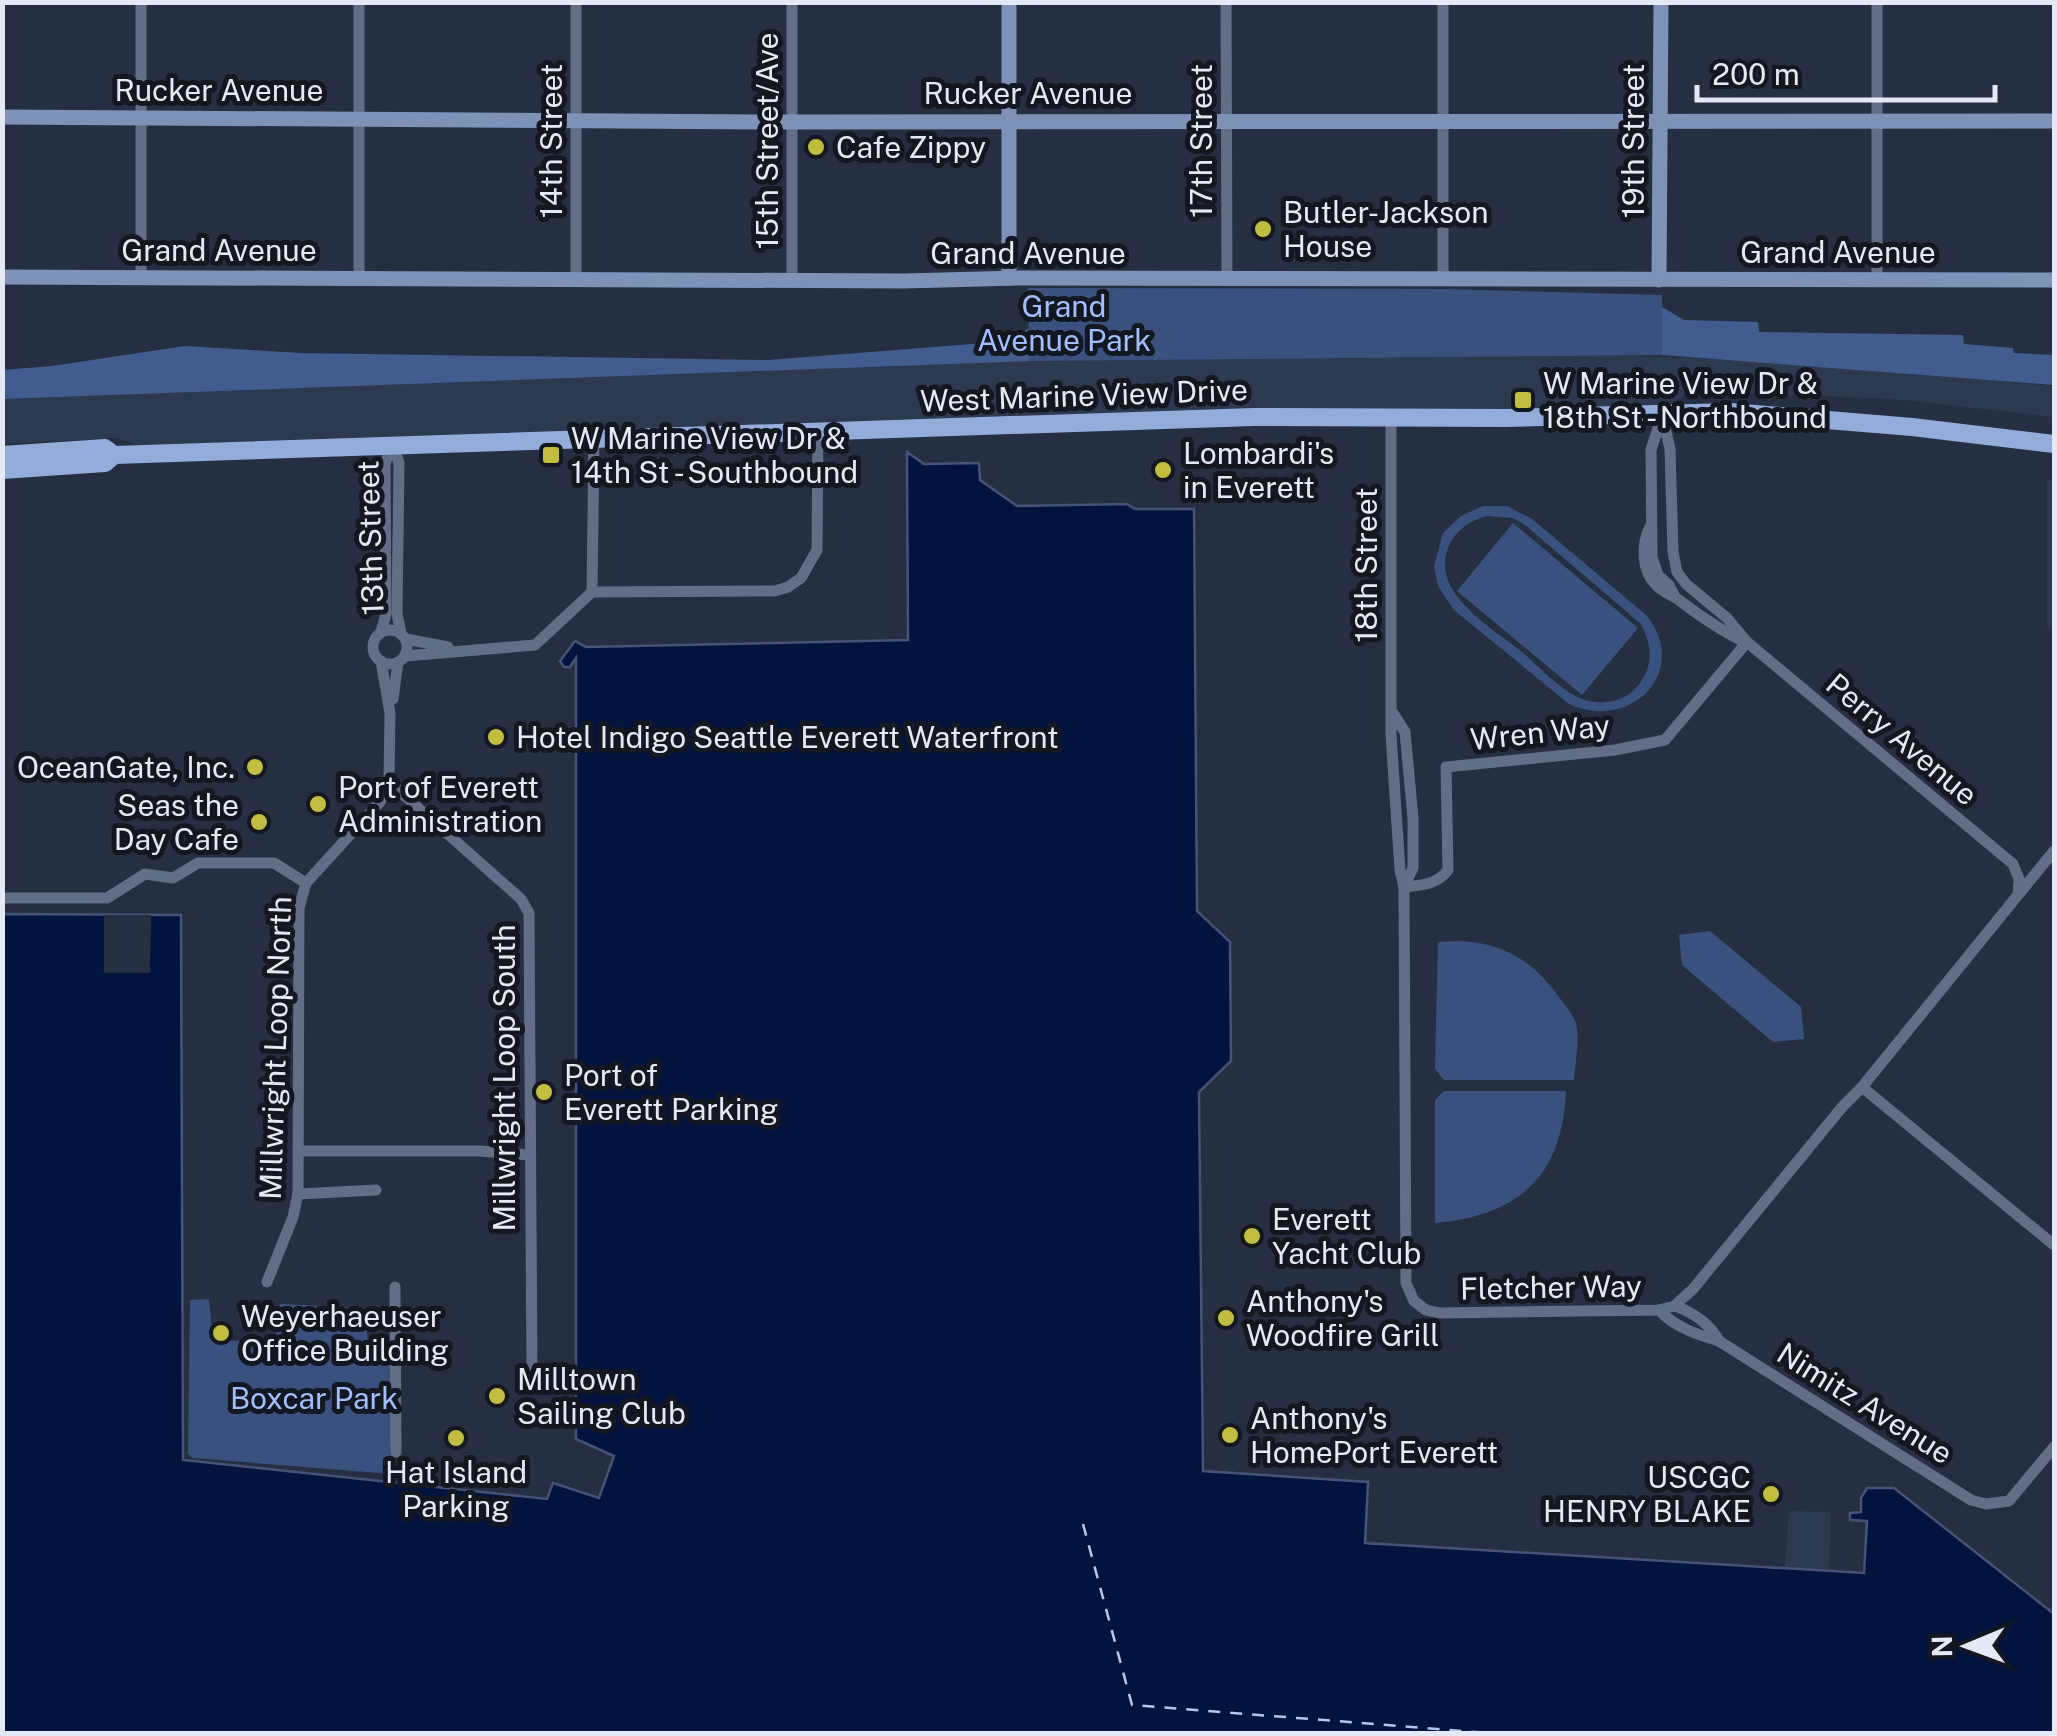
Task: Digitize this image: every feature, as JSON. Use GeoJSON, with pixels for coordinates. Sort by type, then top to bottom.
{"type":"FeatureCollection","features":[{"type":"Feature","properties":{"kind":"main road","name":"West Marine View Drive"},"geometry":{"type":"LineString","coordinates":[[2,470],[105,462],[114,455],[1254,416],[1732,412],[2054,444]]}},
{"type":"Feature","properties":{"kind":"main road","name":"West Marine View Drive"},"geometry":{"type":"LineString","coordinates":[[2,456],[105,448],[114,455]]}},
{"type":"Feature","properties":{"kind":"street"},"geometry":{"type":"LineString","coordinates":[[140,2],[141,276]]}},
{"type":"Feature","properties":{"kind":"street"},"geometry":{"type":"LineString","coordinates":[[358,2],[359,278]]}},
{"type":"Feature","properties":{"kind":"street","name":"14th Street"},"geometry":{"type":"LineString","coordinates":[[576,2],[576,279]]}},
{"type":"Feature","properties":{"kind":"street","name":"15th Street/Ave"},"geometry":{"type":"LineString","coordinates":[[792,2],[792,279]]}},
{"type":"Feature","properties":{"kind":"street"},"geometry":{"type":"LineString","coordinates":[[1009,2],[1009,278]]}},
{"type":"Feature","properties":{"kind":"street","name":"17th Street"},"geometry":{"type":"LineString","coordinates":[[1226,2],[1226,280]]}},
{"type":"Feature","properties":{"kind":"street"},"geometry":{"type":"LineString","coordinates":[[1443,2],[1443,280]]}},
{"type":"Feature","properties":{"kind":"street","name":"19th Street"},"geometry":{"type":"LineString","coordinates":[[1660,280],[1661,2]]}},
{"type":"Feature","properties":{"kind":"street"},"geometry":{"type":"LineString","coordinates":[[1877,2],[1877,280]]}},
{"type":"Feature","properties":{"kind":"street","name":"Rucker Avenue"},"geometry":{"type":"LineString","coordinates":[[2,117],[2054,120]]}},
{"type":"Feature","properties":{"kind":"street","name":"Grand Avenue"},"geometry":{"type":"LineString","coordinates":[[2,277],[2054,280]]}},
{"type":"Feature","properties":{"kind":"street"},"geometry":{"type":"LineString","coordinates":[[1662,414],[1651,450],[1652,524],[1647,531],[1645,566],[1658,586],[1716,628],[1747,642]]}},
{"type":"Feature","properties":{"kind":"street"},"geometry":{"type":"LineString","coordinates":[[1662,414],[1670,449],[1677,572],[1747,642]]}},
{"type":"Feature","properties":{"kind":"street","name":"18th Street"},"geometry":{"type":"LineString","coordinates":[[1391,417],[1392,713],[1404,887]]}},
{"type":"Feature","properties":{"kind":"street"},"geometry":{"type":"LineString","coordinates":[[381,662],[457,649],[535,645],[592,592],[775,591],[788,587],[801,578],[817,550],[818,431]]}},
{"type":"Feature","properties":{"kind":"street"},"geometry":{"type":"LineString","coordinates":[[592,592],[594,438]]}},
{"type":"Feature","properties":{"kind":"street","name":"13th Street"},"geometry":{"type":"LineString","coordinates":[[381,632],[386,614],[385,463],[393,445]]}},
{"type":"Feature","properties":{"kind":"street","name":"13th Street"},"geometry":{"type":"LineString","coordinates":[[393,445],[399,463],[396,614],[404,636]]}},
{"type":"Feature","properties":{"kind":"street"},"geometry":{"type":"LineString","coordinates":[[390,782],[390,714],[381,662],[373,646],[381,632],[391,629],[457,649]]}},
{"type":"Feature","properties":{"kind":"street"},"geometry":{"type":"LineString","coordinates":[[390,714],[404,636]]}},
{"type":"Feature","properties":{"kind":"street","name":"Perry Avenue"},"geometry":{"type":"LineString","coordinates":[[1747,642],[2013,864],[2018,895]]}},
{"type":"Feature","properties":{"kind":"street","name":"Wren Way"},"geometry":{"type":"LineString","coordinates":[[1404,887],[1442,879],[1448,870],[1446,766],[1615,750],[1665,740],[1747,642]]}},
{"type":"Feature","properties":{"kind":"street","name":"Millwright Loop North"},"geometry":{"type":"LineString","coordinates":[[267,1282],[293,1218],[298,1194],[299,908],[306,883],[380,802],[390,782]]}},
{"type":"Feature","properties":{"kind":"street","name":"Millwright Loop South"},"geometry":{"type":"LineString","coordinates":[[390,782],[523,901],[529,913],[532,1374]]}},
{"type":"Feature","properties":{"kind":"street","name":"Fletcher Way"},"geometry":{"type":"LineString","coordinates":[[1404,887],[1409,1292],[1426,1310],[1440,1313],[1659,1310],[1674,1306],[1692,1289],[2054,851]]}},
{"type":"Feature","properties":{"kind":"street"},"geometry":{"type":"LineString","coordinates":[[2,898],[107,898],[145,874],[173,878],[198,863],[274,863],[306,883]]}},
{"type":"Feature","properties":{"kind":"street"},"geometry":{"type":"LineString","coordinates":[[1862,1087],[2054,1245]]}},
{"type":"Feature","properties":{"kind":"street"},"geometry":{"type":"LineString","coordinates":[[300,1151],[530,1154]]}},
{"type":"Feature","properties":{"kind":"street"},"geometry":{"type":"LineString","coordinates":[[298,1194],[376,1190]]}},
{"type":"Feature","properties":{"kind":"street"},"geometry":{"type":"LineString","coordinates":[[396,1287],[396,1452]]}},
{"type":"Feature","properties":{"kind":"street","name":"Nimitz Avenue"},"geometry":{"type":"LineString","coordinates":[[1674,1306],[1685,1309],[1713,1330],[1719,1341]]}},
{"type":"Feature","properties":{"kind":"street","name":"Nimitz Avenue"},"geometry":{"type":"LineString","coordinates":[[1659,1310],[1698,1336],[1719,1341],[1958,1491],[1986,1504],[2008,1501],[2054,1447]]}},
{"type":"Feature","properties":{"kind":"shaded area"},"geometry":{"type":"Polygon","coordinates":[[[1662,307],[1684,320],[1758,322],[1759,332],[1963,335],[1964,344],[2054,355],[2054,385],[1662,355],[1662,307]]]}},
{"type":"Feature","properties":{"kind":"shaded area"},"geometry":{"type":"Polygon","coordinates":[[[1029,329],[1029,361],[3,399],[3,370],[185,346],[301,353],[768,360],[985,343],[1029,329]]]}},
{"type":"Feature","properties":{"kind":"shaded area"},"geometry":{"type":"Polygon","coordinates":[[[1383,347],[1745,360],[2054,386],[2054,417],[1905,400],[1690,390],[1665,410],[158,453],[117,438],[3,444],[3,399],[1383,347]]]}},
{"type":"Feature","properties":{"kind":"shaded area"},"geometry":{"type":"Polygon","coordinates":[[[907,452],[924,464],[979,463],[980,480],[1017,506],[1127,504],[1135,509],[1194,509],[1197,911],[1230,942],[1231,1061],[1199,1092],[1203,1471],[1368,1482],[1365,1543],[1864,1573],[1867,1521],[1850,1520],[1850,1513],[1861,1512],[1861,1498],[1867,1488],[1894,1488],[2054,1614],[2054,1733],[3,1734],[3,914],[181,915],[183,1460],[547,1499],[553,1483],[599,1498],[614,1456],[576,1439],[576,658],[570,667],[564,667],[560,661],[575,641],[586,647],[908,640],[907,452]]]}},
{"type":"Feature","properties":{"kind":"shaded area"},"geometry":{"type":"Polygon","coordinates":[[[2047,480],[2054,480],[2054,627],[2047,627],[2047,480]]]}},
{"type":"Feature","properties":{"kind":"shaded area"},"geometry":{"type":"Polygon","coordinates":[[[1789,1511],[1831,1512],[1829,1571],[1785,1568],[1789,1511]]]}},
{"type":"Feature","properties":{"kind":"green space","name":"Grand Avenue Park"},"geometry":{"type":"Polygon","coordinates":[[[1028,288],[1446,289],[1662,295],[1662,355],[1029,361],[1028,288]]]}},
{"type":"Feature","properties":{"kind":"green space"},"geometry":{"type":"Polygon","coordinates":[[[1483,506],[1507,506],[1532,519],[1646,615],[1658,636],[1662,656],[1658,675],[1648,691],[1633,703],[1614,710],[1593,711],[1569,704],[1454,610],[1438,586],[1434,566],[1443,533],[1461,516],[1483,506]],[[1487,516],[1455,536],[1445,565],[1456,595],[1481,621],[1571,693],[1597,702],[1626,696],[1638,686],[1650,658],[1640,623],[1513,518],[1487,516]]]}},
{"type":"Feature","properties":{"kind":"green space"},"geometry":{"type":"Polygon","coordinates":[[[1513,523],[1638,628],[1582,695],[1457,591],[1513,523]]]}},
{"type":"Feature","properties":{"kind":"green space"},"geometry":{"type":"Polygon","coordinates":[[[1710,931],[1801,1007],[1804,1039],[1773,1042],[1682,965],[1679,935],[1710,931]]]}},
{"type":"Feature","properties":{"kind":"green space"},"geometry":{"type":"Polygon","coordinates":[[[1459,941],[1504,950],[1528,964],[1549,984],[1576,1024],[1574,1080],[1444,1080],[1435,1069],[1438,942],[1459,941]]]}},
{"type":"Feature","properties":{"kind":"green space"},"geometry":{"type":"Polygon","coordinates":[[[1444,1091],[1566,1091],[1556,1147],[1530,1186],[1490,1211],[1435,1223],[1435,1100],[1444,1091]]]}},
{"type":"Feature","properties":{"kind":"green space","name":"Boxcar Park"},"geometry":{"type":"Polygon","coordinates":[[[209,1299],[213,1340],[275,1342],[280,1304],[365,1308],[369,1356],[392,1360],[392,1474],[193,1458],[188,1454],[190,1300],[209,1299]]]}},
{"type":"Feature","properties":{"kind":"pier"},"geometry":{"type":"Polygon","coordinates":[[[104,915],[151,915],[150,973],[104,973],[104,915]]]}},
{"type":"Feature","properties":{"kind":"ferry route"},"geometry":{"type":"LineString","coordinates":[[1083,1524],[1132,1705],[1501,1734]]}},
{"type":"Feature","properties":{"kind":"place","name":"Cafe Zippy"},"geometry":{"type":"Point","coordinates":[816,147]}},
{"type":"Feature","properties":{"kind":"place","name":"Butler-Jackson House"},"geometry":{"type":"Point","coordinates":[1263,229]}},
{"type":"Feature","properties":{"kind":"place","name":"W Marine View Dr & 18th St - Northbound"},"geometry":{"type":"Point","coordinates":[1523,400]}},
{"type":"Feature","properties":{"kind":"place","name":"W Marine View Dr & 14th St - Southbound"},"geometry":{"type":"Point","coordinates":[551,455]}},
{"type":"Feature","properties":{"kind":"place","name":"Lombardi's in Everett"},"geometry":{"type":"Point","coordinates":[1163,470]}},
{"type":"Feature","properties":{"kind":"place","name":"Hotel Indigo Seattle Everett Waterfront"},"geometry":{"type":"Point","coordinates":[496,737]}},
{"type":"Feature","properties":{"kind":"place","name":"OceanGate, Inc."},"geometry":{"type":"Point","coordinates":[255,767]}},
{"type":"Feature","properties":{"kind":"place","name":"Port of Everett Administration"},"geometry":{"type":"Point","coordinates":[318,804]}},
{"type":"Feature","properties":{"kind":"place","name":"Seas the Day Cafe"},"geometry":{"type":"Point","coordinates":[259,822]}},
{"type":"Feature","properties":{"kind":"place","name":"Port of Everett Parking"},"geometry":{"type":"Point","coordinates":[544,1092]}},
{"type":"Feature","properties":{"kind":"place","name":"Everett Yacht Club"},"geometry":{"type":"Point","coordinates":[1252,1236]}},
{"type":"Feature","properties":{"kind":"place","name":"Anthony's Woodfire Grill"},"geometry":{"type":"Point","coordinates":[1226,1318]}},
{"type":"Feature","properties":{"kind":"place","name":"Weyerhaeuser Office Building"},"geometry":{"type":"Point","coordinates":[221,1333]}},
{"type":"Feature","properties":{"kind":"place","name":"Milltown Sailing Club"},"geometry":{"type":"Point","coordinates":[497,1396]}},
{"type":"Feature","properties":{"kind":"place","name":"Anthony's HomePort Everett"},"geometry":{"type":"Point","coordinates":[1230,1435]}},
{"type":"Feature","properties":{"kind":"place","name":"Hat Island Parking"},"geometry":{"type":"Point","coordinates":[456,1438]}},
{"type":"Feature","properties":{"kind":"place","name":"USCGC HENRY BLAKE"},"geometry":{"type":"Point","coordinates":[1771,1494]}}]}
